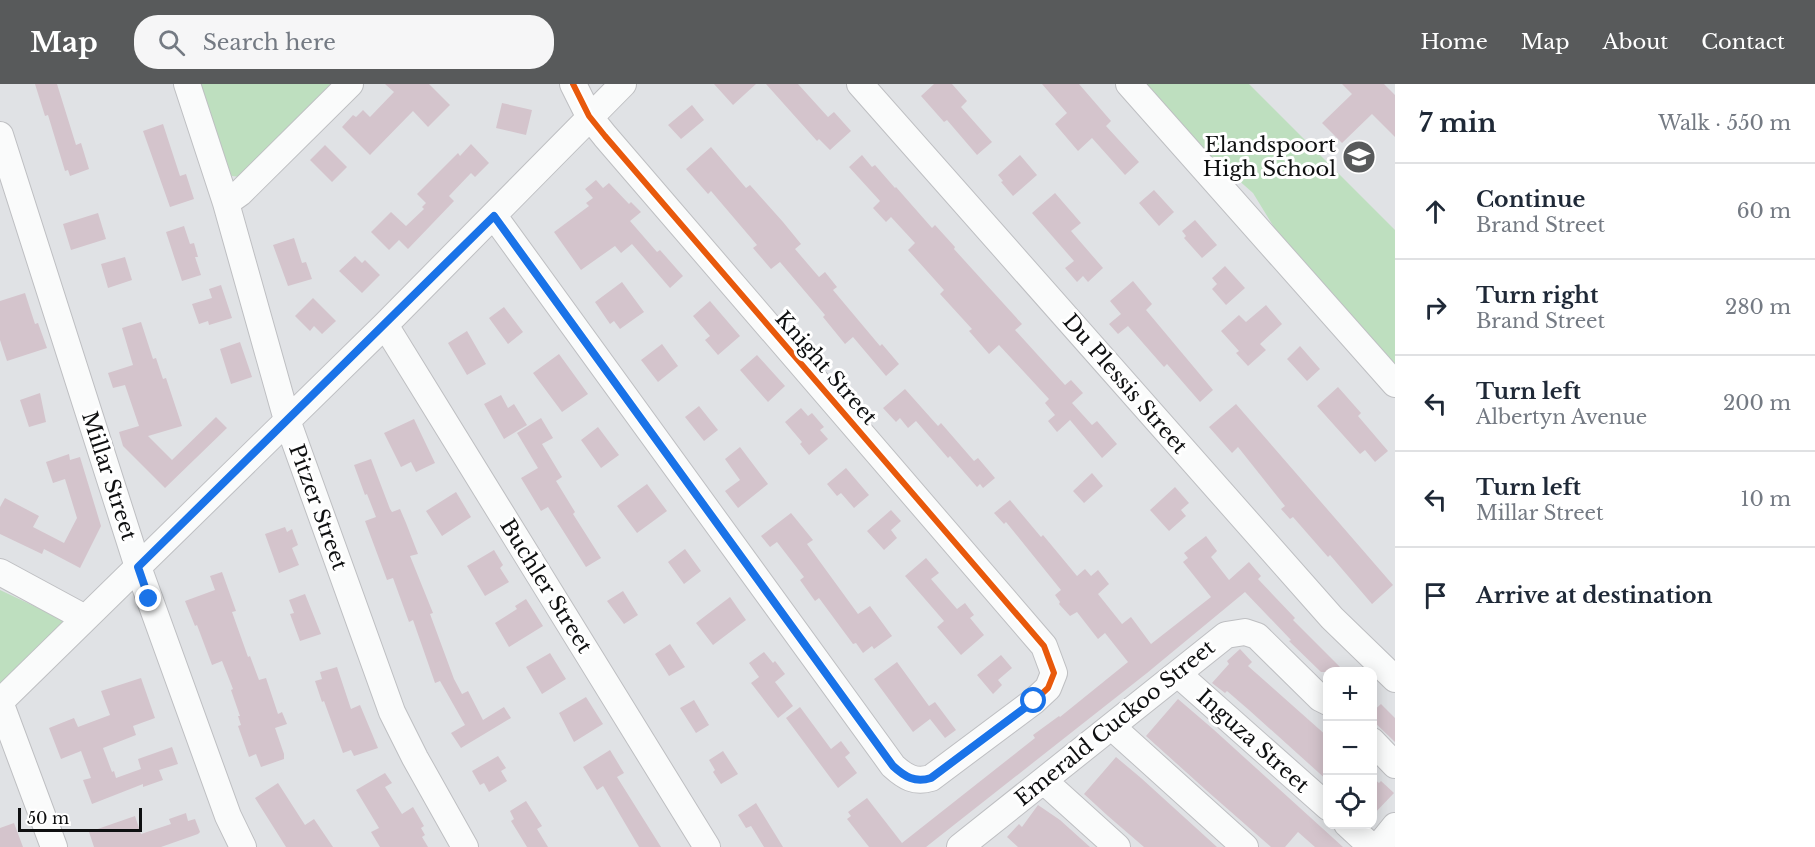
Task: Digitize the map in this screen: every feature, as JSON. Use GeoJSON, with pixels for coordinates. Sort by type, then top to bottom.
{"type":"FeatureCollection","features":[{"type":"Feature","properties":{"kind":"street","name":"Pitzer Street"},"geometry":{"type":"LineString","coordinates":[[187,84],[226,203],[287,420],[392,712],[465,847]]}},
{"type":"Feature","properties":{"kind":"street"},"geometry":{"type":"LineString","coordinates":[[226,203],[240,193],[350,84]]}},
{"type":"Feature","properties":{"kind":"street","name":"Knight Street"},"geometry":{"type":"LineString","coordinates":[[494,216],[893,766],[902,774],[922,781],[931,778],[1048,688],[1054,673],[1044,646],[589,116],[573,84]]}},
{"type":"Feature","properties":{"kind":"street"},"geometry":{"type":"LineString","coordinates":[[54,847],[0,702],[385,325],[622,84]]}},
{"type":"Feature","properties":{"kind":"street","name":"Du Plessis Street"},"geometry":{"type":"LineString","coordinates":[[860,84],[1324,609],[1386,669]]}},
{"type":"Feature","properties":{"kind":"street"},"geometry":{"type":"LineString","coordinates":[[1129,84],[1395,384]]}},
{"type":"Feature","properties":{"kind":"street","name":"Millar Street"},"geometry":{"type":"LineString","coordinates":[[0,135],[138,567],[228,816],[243,847]]}},
{"type":"Feature","properties":{"kind":"street","name":"Buchler Street"},"geometry":{"type":"LineString","coordinates":[[385,325],[708,847]]}},
{"type":"Feature","properties":{"kind":"street"},"geometry":{"type":"LineString","coordinates":[[0,572],[85,618]]}},
{"type":"Feature","properties":{"kind":"street","name":"Emerald Cuckoo Street"},"geometry":{"type":"LineString","coordinates":[[976,843],[1044,781],[1221,638],[1232,633],[1245,632],[1257,636],[1323,700]]}},
{"type":"Feature","properties":{"kind":"street","name":"Inguza Street"},"geometry":{"type":"LineString","coordinates":[[1178,674],[1323,803]]}},
{"type":"Feature","properties":{"kind":"street"},"geometry":{"type":"LineString","coordinates":[[1112,727],[1245,847]]}},
{"type":"Feature","properties":{"kind":"street"},"geometry":{"type":"LineString","coordinates":[[1377,746],[1395,765]]}},
{"type":"Feature","properties":{"kind":"street"},"geometry":{"type":"LineString","coordinates":[[1044,781],[1117,847]]}},
{"type":"Feature","properties":{"kind":"street"},"geometry":{"type":"LineString","coordinates":[[1378,847],[1395,826]]}},
{"type":"Feature","properties":{"kind":"street"},"geometry":{"type":"LineString","coordinates":[[1352,829],[1372,847]]}},
{"type":"Feature","properties":{"kind":"green space"},"geometry":{"type":"Polygon","coordinates":[[[198,84],[335,84],[240,177],[228,173],[198,84]]]}},
{"type":"Feature","properties":{"kind":"green space"},"geometry":{"type":"Polygon","coordinates":[[[1146,84],[1249,84],[1395,230],[1395,365],[1280,237],[1253,193],[1202,148],[1146,84]]]}},
{"type":"Feature","properties":{"kind":"green space"},"geometry":{"type":"Polygon","coordinates":[[[0,590],[68,622],[0,689],[0,590]]]}},
{"type":"Feature","properties":{"kind":"building"},"geometry":{"type":"Polygon","coordinates":[[[35,84],[57,84],[76,145],[81,143],[89,169],[70,176],[68,170],[65,171],[48,115],[45,116],[35,84]]]}},
{"type":"Feature","properties":{"kind":"building"},"geometry":{"type":"Polygon","coordinates":[[[385,84],[429,84],[450,105],[428,127],[413,111],[370,155],[342,127],[353,115],[356,117],[363,110],[370,117],[394,92],[385,84]]]}},
{"type":"Feature","properties":{"kind":"building"},"geometry":{"type":"Polygon","coordinates":[[[714,84],[756,84],[733,105],[714,84]]]}},
{"type":"Feature","properties":{"kind":"building"},"geometry":{"type":"Polygon","coordinates":[[[766,84],[798,84],[828,117],[834,112],[851,131],[830,150],[819,139],[817,141],[766,84]]]}},
{"type":"Feature","properties":{"kind":"building"},"geometry":{"type":"Polygon","coordinates":[[[934,84],[952,84],[967,101],[961,107],[992,142],[977,155],[947,120],[944,122],[921,96],[934,84]]]}},
{"type":"Feature","properties":{"kind":"building"},"geometry":{"type":"Polygon","coordinates":[[[1042,84],[1079,84],[1111,121],[1106,126],[1139,162],[1125,175],[1092,138],[1078,151],[1055,124],[1067,113],[1042,84]]]}},
{"type":"Feature","properties":{"kind":"building"},"geometry":{"type":"Polygon","coordinates":[[[1342,84],[1384,84],[1395,95],[1395,137],[1372,114],[1342,143],[1322,123],[1352,94],[1342,84]]]}},
{"type":"Feature","properties":{"kind":"building"},"geometry":{"type":"Polygon","coordinates":[[[502,103],[532,110],[526,135],[496,128],[502,103]]]}},
{"type":"Feature","properties":{"kind":"building"},"geometry":{"type":"Polygon","coordinates":[[[692,105],[704,120],[681,139],[668,125],[692,105]]]}},
{"type":"Feature","properties":{"kind":"building"},"geometry":{"type":"Polygon","coordinates":[[[163,124],[180,176],[186,174],[194,199],[170,207],[143,131],[163,124]]]}},
{"type":"Feature","properties":{"kind":"building"},"geometry":{"type":"Polygon","coordinates":[[[471,144],[489,163],[475,177],[471,173],[449,196],[454,201],[408,249],[399,240],[389,250],[371,232],[391,212],[406,226],[424,209],[422,207],[426,203],[417,194],[458,153],[460,156],[471,144]]]}},
{"type":"Feature","properties":{"kind":"building"},"geometry":{"type":"Polygon","coordinates":[[[325,145],[347,167],[332,182],[310,160],[325,145]]]}},
{"type":"Feature","properties":{"kind":"building"},"geometry":{"type":"Polygon","coordinates":[[[711,147],[746,188],[750,185],[783,222],[801,244],[795,249],[819,277],[825,272],[837,287],[833,290],[880,346],[882,344],[899,364],[886,376],[853,337],[845,344],[823,317],[825,315],[780,262],[771,269],[753,248],[757,245],[711,191],[708,194],[686,169],[711,147]]]}},
{"type":"Feature","properties":{"kind":"building"},"geometry":{"type":"Polygon","coordinates":[[[862,155],[872,167],[875,165],[932,228],[935,225],[955,247],[954,249],[1022,324],[1015,330],[1065,385],[1071,380],[1083,393],[1072,403],[1092,425],[1097,421],[1117,444],[1102,458],[1070,420],[1057,432],[1048,421],[1055,415],[1045,403],[1049,399],[999,345],[989,354],[969,331],[972,329],[940,294],[944,290],[908,250],[915,243],[891,217],[886,222],[873,208],[880,201],[849,167],[862,155]]]}},
{"type":"Feature","properties":{"kind":"building"},"geometry":{"type":"Polygon","coordinates":[[[1020,155],[1037,175],[1013,196],[998,175],[1020,155]]]}},
{"type":"Feature","properties":{"kind":"building"},"geometry":{"type":"Polygon","coordinates":[[[596,180],[603,188],[609,183],[629,204],[631,202],[641,212],[630,221],[657,252],[660,250],[683,276],[670,288],[632,244],[621,253],[615,246],[581,270],[554,232],[589,206],[586,203],[593,198],[585,189],[596,180]]]}},
{"type":"Feature","properties":{"kind":"building"},"geometry":{"type":"Polygon","coordinates":[[[1154,190],[1174,212],[1159,226],[1139,203],[1154,190]]]}},
{"type":"Feature","properties":{"kind":"building"},"geometry":{"type":"Polygon","coordinates":[[[1055,193],[1081,223],[1071,231],[1103,268],[1088,282],[1083,276],[1077,282],[1065,268],[1074,261],[1032,213],[1055,193]]]}},
{"type":"Feature","properties":{"kind":"building"},"geometry":{"type":"Polygon","coordinates":[[[98,213],[106,239],[71,250],[63,224],[98,213]]]}},
{"type":"Feature","properties":{"kind":"building"},"geometry":{"type":"Polygon","coordinates":[[[1195,220],[1217,245],[1202,258],[1184,238],[1186,236],[1182,231],[1195,220]]]}},
{"type":"Feature","properties":{"kind":"building"},"geometry":{"type":"Polygon","coordinates":[[[184,226],[190,244],[194,243],[198,257],[195,257],[201,275],[182,281],[166,232],[184,226]]]}},
{"type":"Feature","properties":{"kind":"building"},"geometry":{"type":"Polygon","coordinates":[[[294,238],[302,263],[306,262],[312,279],[288,286],[273,245],[294,238]]]}},
{"type":"Feature","properties":{"kind":"building"},"geometry":{"type":"Polygon","coordinates":[[[355,256],[362,263],[365,260],[380,275],[362,293],[339,271],[355,256]]]}},
{"type":"Feature","properties":{"kind":"building"},"geometry":{"type":"Polygon","coordinates":[[[125,257],[132,280],[108,288],[101,264],[125,257]]]}},
{"type":"Feature","properties":{"kind":"building"},"geometry":{"type":"Polygon","coordinates":[[[1225,266],[1245,288],[1226,305],[1212,289],[1217,284],[1212,278],[1225,266]]]}},
{"type":"Feature","properties":{"kind":"building"},"geometry":{"type":"Polygon","coordinates":[[[1133,281],[1152,304],[1146,310],[1213,390],[1200,402],[1167,364],[1164,367],[1128,326],[1118,334],[1109,324],[1121,314],[1110,301],[1133,281]]]}},
{"type":"Feature","properties":{"kind":"building"},"geometry":{"type":"Polygon","coordinates":[[[622,282],[644,312],[620,329],[614,321],[610,324],[595,302],[622,282]]]}},
{"type":"Feature","properties":{"kind":"building"},"geometry":{"type":"Polygon","coordinates":[[[221,285],[232,318],[209,325],[208,321],[199,324],[192,304],[212,298],[209,289],[221,285]]]}},
{"type":"Feature","properties":{"kind":"building"},"geometry":{"type":"Polygon","coordinates":[[[25,293],[35,324],[38,323],[47,348],[7,361],[0,340],[0,301],[25,293]]]}},
{"type":"Feature","properties":{"kind":"building"},"geometry":{"type":"Polygon","coordinates":[[[313,298],[336,321],[322,334],[314,326],[310,331],[295,316],[313,298]]]}},
{"type":"Feature","properties":{"kind":"building"},"geometry":{"type":"Polygon","coordinates":[[[710,301],[740,336],[718,355],[705,340],[710,336],[693,316],[710,301]]]}},
{"type":"Feature","properties":{"kind":"building"},"geometry":{"type":"Polygon","coordinates":[[[1266,305],[1282,324],[1260,344],[1266,350],[1248,366],[1236,353],[1239,351],[1221,331],[1239,315],[1246,322],[1266,305]]]}},
{"type":"Feature","properties":{"kind":"building"},"geometry":{"type":"Polygon","coordinates":[[[504,307],[523,332],[508,344],[489,318],[504,307]]]}},
{"type":"Feature","properties":{"kind":"building"},"geometry":{"type":"Polygon","coordinates":[[[141,322],[153,359],[156,358],[163,379],[166,378],[182,426],[148,436],[172,460],[216,417],[227,428],[165,488],[123,446],[119,432],[139,426],[125,385],[113,388],[108,373],[133,365],[122,328],[141,322]]]}},
{"type":"Feature","properties":{"kind":"building"},"geometry":{"type":"Polygon","coordinates":[[[467,331],[486,364],[467,375],[448,343],[467,331]]]}},
{"type":"Feature","properties":{"kind":"building"},"geometry":{"type":"Polygon","coordinates":[[[240,342],[252,377],[231,384],[220,349],[240,342]]]}},
{"type":"Feature","properties":{"kind":"building"},"geometry":{"type":"Polygon","coordinates":[[[662,344],[678,366],[658,382],[641,360],[662,344]]]}},
{"type":"Feature","properties":{"kind":"building"},"geometry":{"type":"Polygon","coordinates":[[[1300,346],[1320,369],[1307,381],[1287,359],[1300,346]]]}},
{"type":"Feature","properties":{"kind":"building"},"geometry":{"type":"Polygon","coordinates":[[[559,354],[588,394],[562,412],[533,373],[559,354]]]}},
{"type":"Feature","properties":{"kind":"building"},"geometry":{"type":"Polygon","coordinates":[[[757,355],[785,386],[768,402],[740,370],[757,355]]]}},
{"type":"Feature","properties":{"kind":"building"},"geometry":{"type":"Polygon","coordinates":[[[1338,387],[1361,413],[1358,416],[1388,451],[1375,462],[1365,450],[1360,454],[1317,406],[1338,387]]]}},
{"type":"Feature","properties":{"kind":"building"},"geometry":{"type":"Polygon","coordinates":[[[905,389],[938,426],[941,423],[974,461],[978,458],[995,478],[983,488],[980,484],[977,487],[916,421],[908,428],[900,418],[896,422],[883,408],[905,389]]]}},
{"type":"Feature","properties":{"kind":"building"},"geometry":{"type":"Polygon","coordinates":[[[40,393],[46,422],[29,427],[20,400],[40,393]]]}},
{"type":"Feature","properties":{"kind":"building"},"geometry":{"type":"Polygon","coordinates":[[[501,395],[508,408],[514,404],[527,425],[504,439],[484,404],[501,395]]]}},
{"type":"Feature","properties":{"kind":"building"},"geometry":{"type":"Polygon","coordinates":[[[1236,404],[1393,585],[1372,604],[1330,555],[1328,557],[1293,517],[1290,519],[1281,509],[1285,506],[1238,447],[1232,453],[1209,427],[1236,404]]]}},
{"type":"Feature","properties":{"kind":"building"},"geometry":{"type":"Polygon","coordinates":[[[699,406],[718,430],[704,441],[685,417],[699,406]]]}},
{"type":"Feature","properties":{"kind":"building"},"geometry":{"type":"Polygon","coordinates":[[[801,408],[808,416],[812,413],[824,427],[820,430],[828,439],[809,455],[800,444],[802,442],[785,422],[801,408]]]}},
{"type":"Feature","properties":{"kind":"building"},"geometry":{"type":"Polygon","coordinates":[[[541,418],[553,438],[542,444],[562,477],[556,481],[575,512],[573,514],[601,558],[586,567],[548,507],[541,511],[521,478],[538,468],[517,433],[541,418]]]}},
{"type":"Feature","properties":{"kind":"building"},"geometry":{"type":"Polygon","coordinates":[[[414,419],[435,463],[416,472],[411,462],[401,467],[384,433],[414,419]]]}},
{"type":"Feature","properties":{"kind":"building"},"geometry":{"type":"Polygon","coordinates":[[[598,427],[619,455],[601,468],[581,440],[598,427]]]}},
{"type":"Feature","properties":{"kind":"building"},"geometry":{"type":"Polygon","coordinates":[[[740,447],[768,484],[738,508],[725,491],[740,480],[725,459],[740,447]]]}},
{"type":"Feature","properties":{"kind":"building"},"geometry":{"type":"Polygon","coordinates":[[[69,454],[70,460],[80,457],[101,526],[80,568],[44,549],[42,554],[0,534],[0,507],[5,498],[39,516],[33,527],[64,543],[77,518],[65,479],[53,483],[46,462],[69,454]]]}},
{"type":"Feature","properties":{"kind":"building"},"geometry":{"type":"Polygon","coordinates":[[[371,459],[390,509],[392,512],[400,509],[406,523],[418,554],[410,556],[433,613],[430,614],[454,679],[462,694],[468,691],[483,720],[504,707],[511,718],[461,748],[451,733],[465,725],[440,681],[435,683],[413,620],[409,622],[393,578],[387,580],[365,521],[376,517],[354,465],[371,459]]]}},
{"type":"Feature","properties":{"kind":"building"},"geometry":{"type":"Polygon","coordinates":[[[846,468],[869,495],[854,508],[841,493],[837,496],[827,484],[846,468]]]}},
{"type":"Feature","properties":{"kind":"building"},"geometry":{"type":"Polygon","coordinates":[[[1092,473],[1103,486],[1084,503],[1073,491],[1092,473]]]}},
{"type":"Feature","properties":{"kind":"building"},"geometry":{"type":"Polygon","coordinates":[[[647,484],[667,511],[637,533],[617,506],[647,484]]]}},
{"type":"Feature","properties":{"kind":"building"},"geometry":{"type":"Polygon","coordinates":[[[1175,487],[1189,503],[1181,510],[1186,516],[1169,531],[1150,510],[1175,487]]]}},
{"type":"Feature","properties":{"kind":"building"},"geometry":{"type":"Polygon","coordinates":[[[456,492],[471,517],[442,536],[426,511],[456,492]]]}},
{"type":"Feature","properties":{"kind":"building"},"geometry":{"type":"Polygon","coordinates":[[[1010,500],[1077,576],[1085,569],[1091,576],[1098,570],[1109,584],[1098,594],[1122,624],[1131,617],[1151,644],[1211,597],[1183,562],[1188,558],[1184,553],[1206,536],[1217,551],[1211,557],[1229,580],[1249,562],[1261,576],[1258,579],[1295,618],[1293,620],[1340,667],[1323,667],[1323,672],[1321,672],[1289,641],[1291,640],[1245,592],[1147,673],[926,847],[869,847],[847,819],[851,816],[848,812],[867,798],[902,843],[1035,738],[1033,735],[1060,717],[1128,662],[1105,633],[1098,639],[1077,612],[1070,616],[1059,604],[1055,595],[1061,590],[1006,522],[1004,524],[994,513],[1010,500]]]}},
{"type":"Feature","properties":{"kind":"building"},"geometry":{"type":"Polygon","coordinates":[[[891,510],[901,521],[891,530],[897,538],[884,550],[867,531],[891,510]]]}},
{"type":"Feature","properties":{"kind":"building"},"geometry":{"type":"Polygon","coordinates":[[[791,513],[813,540],[807,544],[858,614],[870,606],[892,636],[874,649],[872,646],[863,653],[856,643],[853,644],[819,598],[815,601],[800,580],[804,577],[777,542],[770,547],[761,536],[791,513]]]}},
{"type":"Feature","properties":{"kind":"building"},"geometry":{"type":"Polygon","coordinates":[[[285,527],[287,532],[292,529],[298,545],[292,548],[299,565],[279,573],[265,534],[285,527]]]}},
{"type":"Feature","properties":{"kind":"building"},"geometry":{"type":"Polygon","coordinates":[[[685,549],[701,571],[684,584],[668,562],[685,549]]]}},
{"type":"Feature","properties":{"kind":"building"},"geometry":{"type":"Polygon","coordinates":[[[494,550],[503,565],[500,568],[509,582],[485,596],[467,566],[494,550]]]}},
{"type":"Feature","properties":{"kind":"building"},"geometry":{"type":"Polygon","coordinates":[[[926,558],[939,573],[931,579],[957,609],[965,603],[974,615],[970,618],[984,635],[961,655],[937,627],[944,621],[905,576],[926,558]]]}},
{"type":"Feature","properties":{"kind":"building"},"geometry":{"type":"Polygon","coordinates":[[[222,572],[236,611],[232,612],[248,657],[250,656],[259,680],[266,678],[278,714],[282,712],[287,724],[275,728],[284,759],[261,767],[256,754],[249,757],[238,726],[241,725],[238,716],[240,716],[231,690],[233,689],[222,661],[212,665],[185,601],[215,590],[210,576],[222,572]]]}},
{"type":"Feature","properties":{"kind":"building"},"geometry":{"type":"Polygon","coordinates":[[[623,591],[638,615],[624,624],[607,601],[623,591]]]}},
{"type":"Feature","properties":{"kind":"building"},"geometry":{"type":"Polygon","coordinates":[[[305,594],[321,634],[300,641],[290,614],[294,613],[289,600],[305,594]]]}},
{"type":"Feature","properties":{"kind":"building"},"geometry":{"type":"Polygon","coordinates":[[[730,597],[746,620],[713,645],[696,623],[730,597]]]}},
{"type":"Feature","properties":{"kind":"building"},"geometry":{"type":"Polygon","coordinates":[[[526,599],[543,626],[509,647],[495,623],[517,609],[515,606],[526,599]]]}},
{"type":"Feature","properties":{"kind":"building"},"geometry":{"type":"Polygon","coordinates":[[[670,644],[685,667],[669,676],[655,654],[670,644]]]}},
{"type":"Feature","properties":{"kind":"building"},"geometry":{"type":"Polygon","coordinates":[[[1240,649],[1252,662],[1248,666],[1323,733],[1323,777],[1227,691],[1225,693],[1212,683],[1229,664],[1227,661],[1240,649]]]}},
{"type":"Feature","properties":{"kind":"building"},"geometry":{"type":"Polygon","coordinates":[[[764,652],[785,674],[775,682],[793,706],[778,718],[751,683],[759,677],[749,663],[764,652]]]}},
{"type":"Feature","properties":{"kind":"building"},"geometry":{"type":"Polygon","coordinates":[[[550,653],[566,679],[542,694],[526,667],[550,653]]]}},
{"type":"Feature","properties":{"kind":"building"},"geometry":{"type":"Polygon","coordinates":[[[1001,655],[1012,668],[998,680],[1002,685],[993,694],[977,675],[1001,655]]]}},
{"type":"Feature","properties":{"kind":"building"},"geometry":{"type":"Polygon","coordinates":[[[897,662],[929,706],[935,702],[956,730],[945,738],[930,719],[913,732],[874,679],[897,662]]]}},
{"type":"Feature","properties":{"kind":"building"},"geometry":{"type":"Polygon","coordinates":[[[337,667],[351,709],[360,705],[378,748],[354,756],[351,750],[343,753],[315,681],[322,679],[320,672],[337,667]]]}},
{"type":"Feature","properties":{"kind":"building"},"geometry":{"type":"Polygon","coordinates":[[[141,678],[155,718],[133,726],[136,735],[103,748],[112,772],[114,771],[116,778],[141,769],[138,759],[172,747],[178,764],[159,770],[163,780],[143,787],[143,784],[92,804],[83,780],[91,778],[81,751],[61,759],[49,728],[74,718],[78,727],[110,715],[101,691],[141,678]]]}},
{"type":"Feature","properties":{"kind":"building"},"geometry":{"type":"Polygon","coordinates":[[[586,697],[603,724],[574,742],[559,713],[586,697]]]}},
{"type":"Feature","properties":{"kind":"building"},"geometry":{"type":"Polygon","coordinates":[[[1178,699],[1343,847],[1315,847],[1298,832],[1285,847],[1271,847],[1146,736],[1178,699]]]}},
{"type":"Feature","properties":{"kind":"building"},"geometry":{"type":"Polygon","coordinates":[[[694,700],[709,725],[696,733],[680,708],[694,700]]]}},
{"type":"Feature","properties":{"kind":"building"},"geometry":{"type":"Polygon","coordinates":[[[1381,704],[1395,718],[1395,742],[1377,725],[1377,708],[1381,704]]]}},
{"type":"Feature","properties":{"kind":"building"},"geometry":{"type":"Polygon","coordinates":[[[800,707],[831,749],[841,741],[850,753],[845,757],[857,773],[838,788],[786,718],[800,707]]]}},
{"type":"Feature","properties":{"kind":"building"},"geometry":{"type":"Polygon","coordinates":[[[610,750],[624,773],[617,777],[661,847],[639,847],[603,786],[597,790],[583,767],[610,750]]]}},
{"type":"Feature","properties":{"kind":"building"},"geometry":{"type":"Polygon","coordinates":[[[723,751],[738,774],[721,784],[709,760],[723,751]]]}},
{"type":"Feature","properties":{"kind":"building"},"geometry":{"type":"Polygon","coordinates":[[[498,756],[506,768],[501,771],[507,781],[489,792],[484,783],[480,785],[472,771],[498,756]]]}},
{"type":"Feature","properties":{"kind":"building"},"geometry":{"type":"Polygon","coordinates":[[[1116,757],[1217,847],[1144,847],[1108,816],[1084,794],[1116,757]]]}},
{"type":"Feature","properties":{"kind":"building"},"geometry":{"type":"Polygon","coordinates":[[[385,773],[392,783],[385,787],[402,814],[413,807],[424,826],[421,828],[425,835],[422,837],[428,847],[380,847],[371,832],[379,828],[356,790],[385,773]]]}},
{"type":"Feature","properties":{"kind":"building"},"geometry":{"type":"Polygon","coordinates":[[[1377,781],[1379,783],[1381,781],[1394,793],[1377,811],[1377,781]]]}},
{"type":"Feature","properties":{"kind":"building"},"geometry":{"type":"Polygon","coordinates":[[[278,783],[305,825],[314,819],[333,847],[286,847],[255,798],[278,783]]]}},
{"type":"Feature","properties":{"kind":"building"},"geometry":{"type":"Polygon","coordinates":[[[526,801],[542,826],[537,829],[548,847],[527,847],[511,821],[514,819],[510,811],[526,801]]]}},
{"type":"Feature","properties":{"kind":"building"},"geometry":{"type":"Polygon","coordinates":[[[756,803],[783,847],[764,847],[751,826],[746,828],[738,815],[756,803]]]}},
{"type":"Feature","properties":{"kind":"building"},"geometry":{"type":"Polygon","coordinates":[[[1038,805],[1060,820],[1090,847],[1018,847],[1007,837],[1019,824],[1022,827],[1038,805]]]}},
{"type":"Feature","properties":{"kind":"building"},"geometry":{"type":"Polygon","coordinates":[[[186,813],[188,821],[195,819],[200,832],[161,847],[94,847],[89,832],[135,816],[141,834],[171,824],[169,819],[186,813]]]}},
{"type":"Feature","properties":{"kind":"building"},"geometry":{"type":"Polygon","coordinates":[[[14,823],[23,847],[0,847],[0,828],[14,823]]]}},
{"type":"Feature","properties":{"kind":"cycle path"},"geometry":{"type":"LineString","coordinates":[[494,216],[897,770],[915,779],[931,778],[1048,688],[1054,673],[1044,646],[605,136],[589,116],[573,84]]}},
{"type":"Feature","properties":{"kind":"place","name":"Elandspoort High School"},"geometry":{"type":"Point","coordinates":[1359,157]}},
{"type":"Feature","properties":{"kind":"route"},"geometry":{"type":"LineString","coordinates":[[149,599],[138,567],[494,216],[893,766],[911,779],[922,781],[931,778],[1034,701]]}}]}
